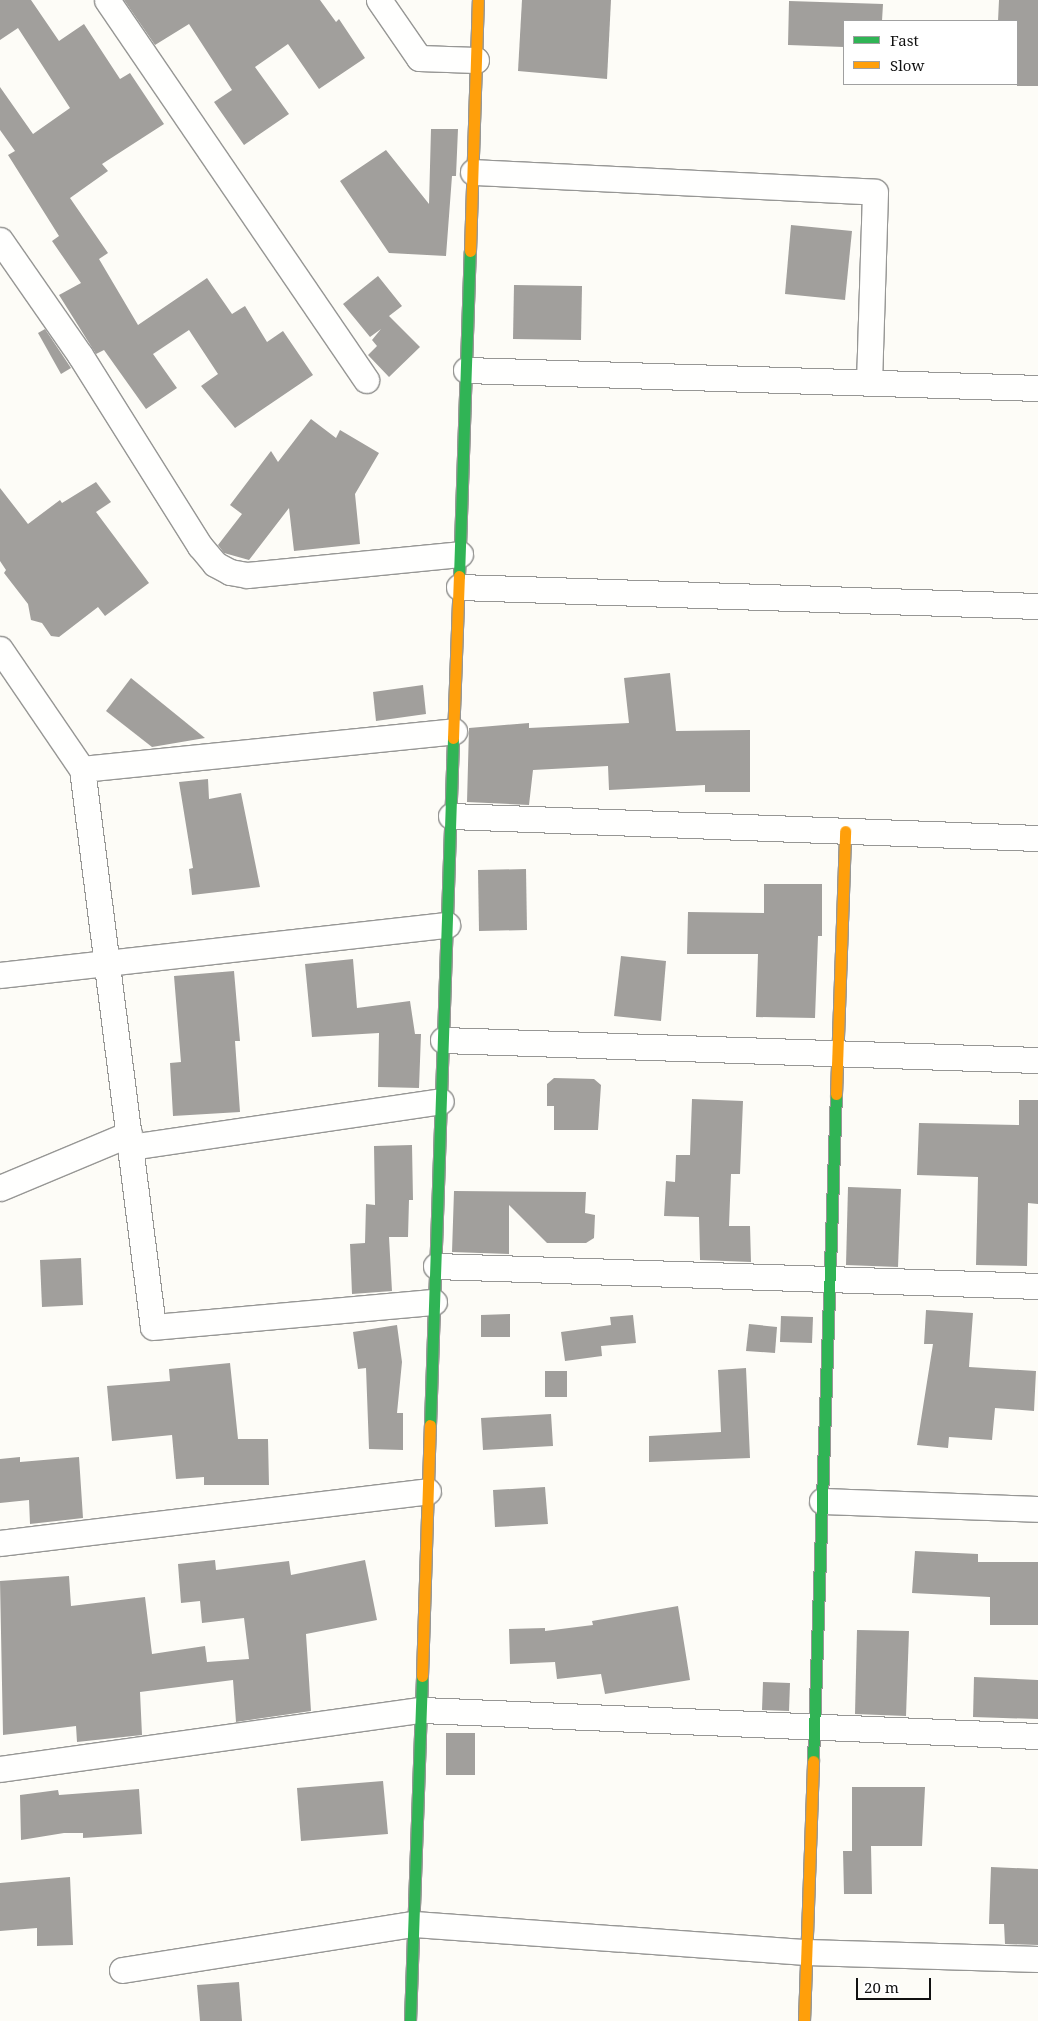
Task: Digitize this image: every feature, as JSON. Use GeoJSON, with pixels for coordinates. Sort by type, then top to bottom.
{"type":"FeatureCollection","features":[{"type":"Feature","properties":{"kind":"street"},"geometry":{"type":"LineString","coordinates":[[107,0],[366,380]]}},
{"type":"Feature","properties":{"kind":"street"},"geometry":{"type":"LineString","coordinates":[[379,0],[419,58],[476,60]]}},
{"type":"Feature","properties":{"kind":"street"},"geometry":{"type":"LineString","coordinates":[[410,2021],[422,1710],[478,0]]}},
{"type":"Feature","properties":{"kind":"street"},"geometry":{"type":"LineString","coordinates":[[473,172],[875,192],[869,383]]}},
{"type":"Feature","properties":{"kind":"street"},"geometry":{"type":"LineString","coordinates":[[0,240],[80,355],[200,546],[215,564],[230,572],[247,575],[460,554]]}},
{"type":"Feature","properties":{"kind":"street"},"geometry":{"type":"LineString","coordinates":[[466,370],[1038,388]]}},
{"type":"Feature","properties":{"kind":"street"},"geometry":{"type":"LineString","coordinates":[[458,587],[1038,606]]}},
{"type":"Feature","properties":{"kind":"street"},"geometry":{"type":"LineString","coordinates":[[0,649],[82,769],[153,1327],[434,1302]]}},
{"type":"Feature","properties":{"kind":"street"},"geometry":{"type":"LineString","coordinates":[[82,769],[454,731]]}},
{"type":"Feature","properties":{"kind":"street"},"geometry":{"type":"LineString","coordinates":[[451,816],[1038,838]]}},
{"type":"Feature","properties":{"kind":"street"},"geometry":{"type":"LineString","coordinates":[[804,2021],[845,831]]}},
{"type":"Feature","properties":{"kind":"street"},"geometry":{"type":"LineString","coordinates":[[3,970],[107,963],[447,925]]}},
{"type":"Feature","properties":{"kind":"street"},"geometry":{"type":"LineString","coordinates":[[443,1040],[1038,1060]]}},
{"type":"Feature","properties":{"kind":"street"},"geometry":{"type":"LineString","coordinates":[[0,1188],[130,1140],[441,1101]]}},
{"type":"Feature","properties":{"kind":"street"},"geometry":{"type":"LineString","coordinates":[[436,1266],[1038,1286]]}},
{"type":"Feature","properties":{"kind":"street"},"geometry":{"type":"LineString","coordinates":[[0,1542],[428,1491]]}},
{"type":"Feature","properties":{"kind":"street"},"geometry":{"type":"LineString","coordinates":[[822,1501],[1038,1509]]}},
{"type":"Feature","properties":{"kind":"street"},"geometry":{"type":"LineString","coordinates":[[0,1769],[422,1710],[1038,1736]]}},
{"type":"Feature","properties":{"kind":"street"},"geometry":{"type":"LineString","coordinates":[[122,1970],[414,1924],[806,1952],[1038,1959]]}},
{"type":"Feature","properties":{"kind":"building"},"geometry":{"type":"Polygon","coordinates":[[[0,0],[31,0],[59,41],[84,24],[120,79],[130,73],[164,124],[102,164],[108,171],[70,198],[108,253],[99,259],[138,325],[207,278],[232,314],[245,306],[267,342],[283,331],[313,375],[235,428],[201,386],[218,374],[189,330],[153,354],[177,388],[146,409],[104,350],[96,354],[59,295],[81,283],[52,241],[59,236],[8,155],[15,151],[0,130],[0,87],[33,134],[70,108],[18,28],[0,40],[0,0]]]}},
{"type":"Feature","properties":{"kind":"building"},"geometry":{"type":"Polygon","coordinates":[[[124,0],[320,0],[336,22],[339,19],[365,58],[319,89],[288,44],[255,67],[289,114],[244,145],[214,102],[232,90],[189,24],[155,45],[124,0]]]}},
{"type":"Feature","properties":{"kind":"building"},"geometry":{"type":"Polygon","coordinates":[[[522,0],[611,0],[607,79],[518,71],[522,0]]]}},
{"type":"Feature","properties":{"kind":"building"},"geometry":{"type":"Polygon","coordinates":[[[999,0],[1038,0],[1038,86],[1017,86],[1018,20],[998,20],[999,0]]]}},
{"type":"Feature","properties":{"kind":"building"},"geometry":{"type":"Polygon","coordinates":[[[789,1],[883,4],[882,20],[843,20],[843,47],[788,45],[789,1]]]}},
{"type":"Feature","properties":{"kind":"building"},"geometry":{"type":"Polygon","coordinates":[[[431,129],[458,129],[456,176],[452,176],[446,256],[389,253],[340,181],[386,150],[429,204],[431,129]]]}},
{"type":"Feature","properties":{"kind":"building"},"geometry":{"type":"Polygon","coordinates":[[[791,225],[852,231],[845,300],[785,294],[791,225]]]}},
{"type":"Feature","properties":{"kind":"building"},"geometry":{"type":"Polygon","coordinates":[[[378,276],[402,306],[389,316],[420,347],[389,377],[368,355],[377,346],[372,340],[381,329],[370,337],[343,304],[378,276]]]}},
{"type":"Feature","properties":{"kind":"building"},"geometry":{"type":"Polygon","coordinates":[[[514,285],[582,286],[581,340],[513,339],[514,285]]]}},
{"type":"Feature","properties":{"kind":"building"},"geometry":{"type":"Polygon","coordinates":[[[45,329],[71,368],[61,374],[38,333],[45,329]]]}},
{"type":"Feature","properties":{"kind":"building"},"geometry":{"type":"Polygon","coordinates":[[[311,419],[336,438],[340,430],[379,453],[355,494],[360,544],[294,551],[289,508],[249,560],[224,553],[218,545],[242,514],[230,505],[271,451],[278,462],[311,419]]]}},
{"type":"Feature","properties":{"kind":"building"},"geometry":{"type":"Polygon","coordinates":[[[96,482],[111,502],[96,512],[149,583],[105,616],[98,607],[59,637],[51,636],[42,623],[31,620],[28,604],[4,573],[6,570],[0,561],[0,488],[28,524],[60,500],[62,503],[96,482]]]}},
{"type":"Feature","properties":{"kind":"building"},"geometry":{"type":"Polygon","coordinates":[[[670,673],[676,731],[750,730],[750,792],[705,792],[705,785],[609,790],[608,766],[533,770],[529,805],[467,802],[469,728],[529,723],[529,728],[629,723],[624,678],[670,673]]]}},
{"type":"Feature","properties":{"kind":"building"},"geometry":{"type":"Polygon","coordinates":[[[131,678],[205,738],[152,747],[106,711],[131,678]]]}},
{"type":"Feature","properties":{"kind":"building"},"geometry":{"type":"Polygon","coordinates":[[[423,685],[426,714],[376,721],[373,692],[423,685]]]}},
{"type":"Feature","properties":{"kind":"building"},"geometry":{"type":"Polygon","coordinates":[[[208,779],[209,799],[241,793],[260,887],[192,895],[189,869],[193,868],[179,782],[208,779]]]}},
{"type":"Feature","properties":{"kind":"building"},"geometry":{"type":"Polygon","coordinates":[[[526,869],[527,930],[479,931],[478,870],[526,869]]]}},
{"type":"Feature","properties":{"kind":"building"},"geometry":{"type":"Polygon","coordinates":[[[764,884],[822,884],[822,936],[818,936],[815,1018],[756,1017],[758,954],[687,954],[688,912],[764,913],[764,884]]]}},
{"type":"Feature","properties":{"kind":"building"},"geometry":{"type":"Polygon","coordinates":[[[621,956],[666,961],[661,1021],[614,1016],[621,956]]]}},
{"type":"Feature","properties":{"kind":"building"},"geometry":{"type":"Polygon","coordinates":[[[353,959],[357,1008],[410,1001],[415,1034],[421,1034],[419,1088],[378,1087],[379,1033],[312,1037],[305,964],[353,959]]]}},
{"type":"Feature","properties":{"kind":"building"},"geometry":{"type":"Polygon","coordinates":[[[234,971],[240,1041],[235,1041],[240,1112],[173,1116],[170,1063],[181,1062],[174,976],[234,971]]]}},
{"type":"Feature","properties":{"kind":"building"},"geometry":{"type":"Polygon","coordinates":[[[554,1078],[594,1079],[601,1085],[598,1130],[554,1130],[554,1106],[547,1106],[547,1084],[554,1078]]]}},
{"type":"Feature","properties":{"kind":"building"},"geometry":{"type":"Polygon","coordinates":[[[692,1099],[743,1101],[740,1174],[731,1174],[729,1226],[750,1226],[751,1262],[700,1260],[699,1217],[664,1216],[666,1181],[675,1182],[676,1155],[690,1155],[692,1099]]]}},
{"type":"Feature","properties":{"kind":"building"},"geometry":{"type":"Polygon","coordinates":[[[1019,1100],[1038,1100],[1038,1204],[1028,1203],[1027,1266],[976,1265],[978,1177],[917,1175],[919,1123],[1019,1125],[1019,1100]]]}},
{"type":"Feature","properties":{"kind":"building"},"geometry":{"type":"Polygon","coordinates":[[[412,1145],[413,1200],[409,1200],[408,1237],[389,1237],[392,1291],[352,1294],[350,1244],[365,1243],[366,1204],[375,1205],[374,1146],[412,1145]]]}},
{"type":"Feature","properties":{"kind":"building"},"geometry":{"type":"Polygon","coordinates":[[[848,1187],[901,1189],[898,1267],[846,1265],[848,1187]]]}},
{"type":"Feature","properties":{"kind":"building"},"geometry":{"type":"Polygon","coordinates":[[[454,1191],[586,1192],[585,1213],[595,1215],[594,1238],[586,1243],[547,1243],[509,1205],[509,1254],[452,1252],[454,1191]]]}},
{"type":"Feature","properties":{"kind":"building"},"geometry":{"type":"Polygon","coordinates":[[[81,1258],[83,1305],[42,1307],[40,1260],[81,1258]]]}},
{"type":"Feature","properties":{"kind":"building"},"geometry":{"type":"Polygon","coordinates":[[[926,1310],[973,1313],[969,1367],[1036,1371],[1034,1411],[995,1408],[992,1440],[949,1437],[948,1448],[917,1445],[933,1344],[924,1344],[926,1310]]]}},
{"type":"Feature","properties":{"kind":"building"},"geometry":{"type":"Polygon","coordinates":[[[510,1314],[510,1337],[481,1337],[481,1315],[510,1314]]]}},
{"type":"Feature","properties":{"kind":"building"},"geometry":{"type":"Polygon","coordinates":[[[633,1315],[636,1343],[601,1346],[602,1356],[565,1361],[561,1332],[611,1325],[610,1317],[633,1315]]]}},
{"type":"Feature","properties":{"kind":"building"},"geometry":{"type":"Polygon","coordinates":[[[781,1316],[813,1317],[812,1343],[780,1342],[781,1316]]]}},
{"type":"Feature","properties":{"kind":"building"},"geometry":{"type":"Polygon","coordinates":[[[749,1324],[777,1327],[775,1353],[746,1351],[749,1324]]]}},
{"type":"Feature","properties":{"kind":"building"},"geometry":{"type":"Polygon","coordinates":[[[397,1325],[402,1362],[397,1413],[403,1413],[403,1450],[369,1449],[366,1368],[358,1369],[353,1332],[397,1325]]]}},
{"type":"Feature","properties":{"kind":"building"},"geometry":{"type":"Polygon","coordinates":[[[230,1363],[238,1439],[268,1439],[269,1485],[204,1485],[204,1477],[176,1479],[172,1435],[112,1441],[107,1386],[170,1381],[169,1369],[230,1363]]]}},
{"type":"Feature","properties":{"kind":"building"},"geometry":{"type":"Polygon","coordinates":[[[746,1368],[750,1458],[649,1462],[649,1436],[721,1432],[718,1370],[746,1368]]]}},
{"type":"Feature","properties":{"kind":"building"},"geometry":{"type":"Polygon","coordinates":[[[545,1371],[567,1371],[567,1397],[545,1397],[545,1371]]]}},
{"type":"Feature","properties":{"kind":"building"},"geometry":{"type":"Polygon","coordinates":[[[551,1414],[553,1446],[483,1450],[481,1418],[551,1414]]]}},
{"type":"Feature","properties":{"kind":"building"},"geometry":{"type":"Polygon","coordinates":[[[20,1457],[20,1462],[79,1457],[83,1518],[30,1524],[29,1500],[0,1503],[0,1459],[20,1457]]]}},
{"type":"Feature","properties":{"kind":"building"},"geometry":{"type":"Polygon","coordinates":[[[545,1487],[548,1524],[495,1527],[493,1490],[545,1487]]]}},
{"type":"Feature","properties":{"kind":"building"},"geometry":{"type":"Polygon","coordinates":[[[915,1551],[978,1554],[978,1562],[1038,1562],[1038,1625],[990,1625],[990,1597],[912,1593],[915,1551]]]}},
{"type":"Feature","properties":{"kind":"building"},"geometry":{"type":"Polygon","coordinates":[[[215,1560],[216,1570],[289,1561],[291,1575],[365,1560],[377,1620],[306,1634],[311,1711],[236,1722],[233,1680],[140,1692],[142,1735],[77,1742],[76,1726],[3,1735],[0,1581],[69,1576],[71,1606],[145,1597],[152,1654],[205,1646],[207,1662],[249,1659],[244,1618],[202,1623],[200,1601],[181,1603],[178,1564],[215,1560]]]}},
{"type":"Feature","properties":{"kind":"building"},"geometry":{"type":"Polygon","coordinates":[[[678,1606],[690,1680],[605,1694],[601,1674],[557,1679],[555,1662],[510,1664],[509,1629],[545,1628],[545,1631],[593,1625],[592,1621],[678,1606]]]}},
{"type":"Feature","properties":{"kind":"building"},"geometry":{"type":"Polygon","coordinates":[[[857,1630],[909,1631],[906,1716],[855,1714],[857,1630]]]}},
{"type":"Feature","properties":{"kind":"building"},"geometry":{"type":"Polygon","coordinates":[[[974,1677],[1038,1680],[1038,1719],[973,1717],[974,1677]]]}},
{"type":"Feature","properties":{"kind":"building"},"geometry":{"type":"Polygon","coordinates":[[[763,1682],[790,1683],[789,1711],[762,1710],[763,1682]]]}},
{"type":"Feature","properties":{"kind":"building"},"geometry":{"type":"Polygon","coordinates":[[[446,1733],[475,1733],[475,1775],[446,1775],[446,1733]]]}},
{"type":"Feature","properties":{"kind":"building"},"geometry":{"type":"Polygon","coordinates":[[[383,1781],[388,1834],[301,1841],[297,1788],[383,1781]]]}},
{"type":"Feature","properties":{"kind":"building"},"geometry":{"type":"Polygon","coordinates":[[[852,1787],[925,1787],[922,1846],[871,1846],[872,1894],[844,1894],[843,1851],[852,1851],[852,1787]]]}},
{"type":"Feature","properties":{"kind":"building"},"geometry":{"type":"Polygon","coordinates":[[[139,1789],[142,1834],[83,1838],[83,1833],[64,1833],[21,1840],[20,1795],[58,1790],[59,1795],[139,1789]]]}},
{"type":"Feature","properties":{"kind":"building"},"geometry":{"type":"Polygon","coordinates":[[[991,1867],[1038,1869],[1038,1945],[1005,1944],[1004,1924],[989,1924],[991,1867]]]}},
{"type":"Feature","properties":{"kind":"building"},"geometry":{"type":"Polygon","coordinates":[[[70,1877],[73,1945],[37,1946],[37,1928],[0,1931],[0,1883],[70,1877]]]}},
{"type":"Feature","properties":{"kind":"building"},"geometry":{"type":"Polygon","coordinates":[[[239,1982],[242,2021],[200,2021],[197,1985],[239,1982]]]}},
{"type":"Feature","properties":{"kind":"traffic: fast"},"geometry":{"type":"LineString","coordinates":[[459,576],[470,251]]}},
{"type":"Feature","properties":{"kind":"traffic: fast"},"geometry":{"type":"LineString","coordinates":[[430,1425],[453,738]]}},
{"type":"Feature","properties":{"kind":"traffic: fast"},"geometry":{"type":"LineString","coordinates":[[813,1761],[836,1094]]}},
{"type":"Feature","properties":{"kind":"traffic: fast"},"geometry":{"type":"LineString","coordinates":[[410,2021],[422,1676]]}},
{"type":"Feature","properties":{"kind":"traffic: slow"},"geometry":{"type":"LineString","coordinates":[[470,251],[478,0]]}},
{"type":"Feature","properties":{"kind":"traffic: slow"},"geometry":{"type":"LineString","coordinates":[[453,738],[459,576]]}},
{"type":"Feature","properties":{"kind":"traffic: slow"},"geometry":{"type":"LineString","coordinates":[[836,1094],[845,831]]}},
{"type":"Feature","properties":{"kind":"traffic: slow"},"geometry":{"type":"LineString","coordinates":[[422,1676],[430,1425]]}},
{"type":"Feature","properties":{"kind":"traffic: slow"},"geometry":{"type":"LineString","coordinates":[[804,2021],[813,1761]]}}]}
